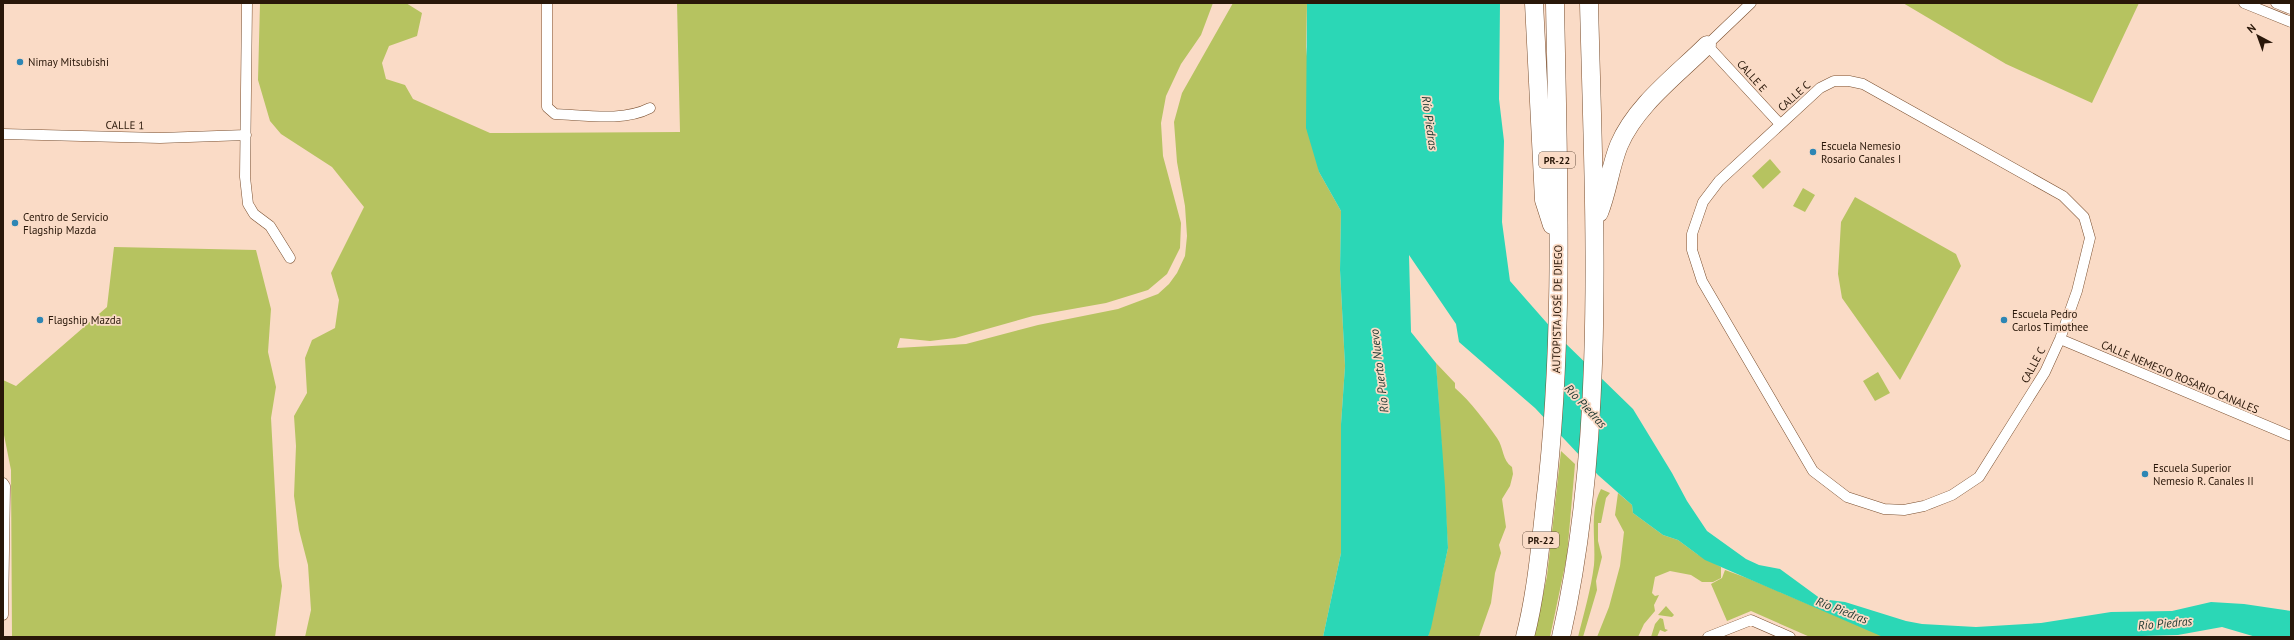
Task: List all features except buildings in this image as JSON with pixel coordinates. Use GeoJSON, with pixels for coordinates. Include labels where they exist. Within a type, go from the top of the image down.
{"type":"FeatureCollection","features":[{"type":"Feature","properties":{"kind":"highway"},"geometry":{"type":"LineString","coordinates":[[1534,3],[1544,200],[1558,249]]}},
{"type":"Feature","properties":{"kind":"highway","name":"AUTOPISTA JOSÉ DE DIEGO"},"geometry":{"type":"LineString","coordinates":[[1525,637],[1533,608],[1552,443],[1558,318],[1555,3]]}},
{"type":"Feature","properties":{"kind":"highway"},"geometry":{"type":"LineString","coordinates":[[1561,637],[1567,610],[1585,482],[1592,356],[1594,229],[1590,3]]}},
{"type":"Feature","properties":{"kind":"highway"},"geometry":{"type":"LineString","coordinates":[[1594,229],[1603,202],[1613,162],[1626,131],[1644,107],[1707,45]]}},
{"type":"Feature","properties":{"kind":"street"},"geometry":{"type":"LineString","coordinates":[[247,3],[245,177],[248,204],[254,214],[270,226],[290,258]]}},
{"type":"Feature","properties":{"kind":"street"},"geometry":{"type":"LineString","coordinates":[[547,3],[547,107],[550,112],[555,114],[616,116],[636,114],[650,108]]}},
{"type":"Feature","properties":{"kind":"street"},"geometry":{"type":"LineString","coordinates":[[1707,45],[1752,3]]}},
{"type":"Feature","properties":{"kind":"street"},"geometry":{"type":"LineString","coordinates":[[2244,3],[2291,22]]}},
{"type":"Feature","properties":{"kind":"street"},"geometry":{"type":"LineString","coordinates":[[2276,3],[2291,9]]}},
{"type":"Feature","properties":{"kind":"street","name":"CALLE E"},"geometry":{"type":"LineString","coordinates":[[1707,45],[1780,124]]}},
{"type":"Feature","properties":{"kind":"street","name":"CALLE C"},"geometry":{"type":"LineString","coordinates":[[1834,81],[1849,81],[1863,84],[2063,196],[2084,217],[2090,238],[2090,246],[2078,291],[2060,339],[2044,372],[1979,476],[1952,494],[1924,506],[1904,510],[1884,510],[1847,497],[1813,471],[1702,281],[1692,257],[1692,234],[1703,202],[1719,181],[1820,88],[1834,81]]}},
{"type":"Feature","properties":{"kind":"street","name":"CALLE 1"},"geometry":{"type":"LineString","coordinates":[[3,134],[160,138],[246,135]]}},
{"type":"Feature","properties":{"kind":"street","name":"CALLE NEMESIO ROSARIO CANALES"},"geometry":{"type":"LineString","coordinates":[[2060,339],[2291,436]]}},
{"type":"Feature","properties":{"kind":"street"},"geometry":{"type":"LineString","coordinates":[[3,615],[4,491]]}},
{"type":"Feature","properties":{"kind":"street"},"geometry":{"type":"LineString","coordinates":[[1715,636],[1751,620],[1790,637]]}},
{"type":"Feature","properties":{"kind":"green space"},"geometry":{"type":"Polygon","coordinates":[[[260,3],[406,3],[422,13],[417,36],[389,46],[382,63],[386,79],[405,85],[413,99],[490,133],[680,132],[677,3],[1213,3],[1201,35],[1181,64],[1166,96],[1161,123],[1163,156],[1181,223],[1180,248],[1167,274],[1148,290],[1106,303],[1033,316],[955,338],[930,341],[900,338],[897,348],[966,344],[1038,325],[1118,309],[1158,294],[1169,284],[1177,273],[1185,256],[1187,236],[1185,206],[1177,162],[1174,122],[1182,93],[1233,3],[1307,3],[1306,47],[1319,172],[1341,211],[1340,270],[1345,366],[1341,424],[1341,553],[1323,637],[305,637],[311,610],[308,565],[299,530],[294,496],[296,446],[294,416],[307,393],[305,358],[312,340],[335,328],[339,300],[331,273],[364,207],[332,167],[281,134],[270,121],[258,80],[260,3]]]}},
{"type":"Feature","properties":{"kind":"green space"},"geometry":{"type":"Polygon","coordinates":[[[1903,3],[2139,3],[2092,103],[2006,64],[1903,3]]]}},
{"type":"Feature","properties":{"kind":"green space"},"geometry":{"type":"Polygon","coordinates":[[[1770,159],[1781,172],[1763,189],[1752,176],[1770,159]]]}},
{"type":"Feature","properties":{"kind":"green space"},"geometry":{"type":"Polygon","coordinates":[[[1803,188],[1815,195],[1805,212],[1793,206],[1803,188]]]}},
{"type":"Feature","properties":{"kind":"green space"},"geometry":{"type":"Polygon","coordinates":[[[1855,197],[1956,254],[1961,266],[1900,380],[1842,298],[1838,274],[1841,222],[1855,197]]]}},
{"type":"Feature","properties":{"kind":"green space"},"geometry":{"type":"Polygon","coordinates":[[[114,247],[256,250],[271,309],[268,352],[276,387],[271,418],[279,566],[282,586],[275,637],[12,637],[11,470],[3,430],[3,380],[16,386],[107,307],[114,247]]]}},
{"type":"Feature","properties":{"kind":"green space"},"geometry":{"type":"Polygon","coordinates":[[[1436,363],[1455,383],[1455,388],[1472,405],[1488,425],[1499,442],[1506,461],[1512,467],[1513,474],[1510,486],[1502,499],[1506,527],[1499,545],[1501,553],[1495,573],[1491,603],[1479,637],[1428,637],[1448,548],[1436,363]]]}},
{"type":"Feature","properties":{"kind":"green space"},"geometry":{"type":"Polygon","coordinates":[[[1878,372],[1890,393],[1875,401],[1863,381],[1878,372]]]}},
{"type":"Feature","properties":{"kind":"green space"},"geometry":{"type":"Polygon","coordinates":[[[1561,451],[1575,464],[1567,556],[1550,637],[1534,637],[1547,576],[1561,451]]]}},
{"type":"Feature","properties":{"kind":"green space"},"geometry":{"type":"Polygon","coordinates":[[[1601,489],[1610,493],[1606,498],[1601,523],[1598,523],[1598,541],[1602,557],[1596,581],[1597,590],[1583,637],[1578,637],[1593,574],[1594,517],[1597,498],[1601,489]]]}},
{"type":"Feature","properties":{"kind":"green space"},"geometry":{"type":"Polygon","coordinates":[[[1618,493],[1632,505],[1633,513],[1663,535],[1678,540],[1697,554],[1721,567],[1721,578],[1713,582],[1702,582],[1691,575],[1670,571],[1655,577],[1652,593],[1655,596],[1659,595],[1654,605],[1655,611],[1644,624],[1638,637],[1597,637],[1609,607],[1620,566],[1624,532],[1615,515],[1618,493]]]}},
{"type":"Feature","properties":{"kind":"green space"},"geometry":{"type":"Polygon","coordinates":[[[1725,570],[1885,637],[1810,637],[1751,611],[1727,621],[1711,584],[1722,578],[1725,570]]]}},
{"type":"Feature","properties":{"kind":"green space"},"geometry":{"type":"Polygon","coordinates":[[[1666,606],[1674,615],[1672,617],[1658,615],[1666,606]]]}},
{"type":"Feature","properties":{"kind":"green space"},"geometry":{"type":"Polygon","coordinates":[[[1660,618],[1663,619],[1665,629],[1668,630],[1665,632],[1660,630],[1657,637],[1651,637],[1655,624],[1660,618]]]}},
{"type":"Feature","properties":{"kind":"water"},"geometry":{"type":"Polygon","coordinates":[[[1307,3],[1500,3],[1499,99],[1504,141],[1502,222],[1510,281],[1561,339],[1633,409],[1672,473],[1687,501],[1707,531],[1746,559],[1759,565],[1780,569],[1821,599],[1845,602],[1906,621],[1922,624],[1976,627],[2041,623],[2111,612],[2172,611],[2211,602],[2244,604],[2291,611],[2291,637],[2256,637],[2222,627],[2178,635],[2106,637],[1883,637],[1705,560],[1678,540],[1663,535],[1633,513],[1632,505],[1598,475],[1535,408],[1459,342],[1456,324],[1409,255],[1411,332],[1436,363],[1445,487],[1448,548],[1431,628],[1428,637],[1323,637],[1341,553],[1341,424],[1345,366],[1340,270],[1341,211],[1319,172],[1306,128],[1307,3]]]}},
{"type":"Feature","properties":{"kind":"place","name":"Nimay Mitsubishi"},"geometry":{"type":"Point","coordinates":[20,62]}},
{"type":"Feature","properties":{"kind":"place","name":"Escuela Nemesio Rosario Canales I"},"geometry":{"type":"Point","coordinates":[1813,152]}},
{"type":"Feature","properties":{"kind":"place","name":"Centro de Servicio Flagship Mazda"},"geometry":{"type":"Point","coordinates":[15,223]}},
{"type":"Feature","properties":{"kind":"place","name":"Flagship Mazda"},"geometry":{"type":"Point","coordinates":[40,320]}},
{"type":"Feature","properties":{"kind":"place","name":"Escuela Pedro Carlos Timothee"},"geometry":{"type":"Point","coordinates":[2004,320]}},
{"type":"Feature","properties":{"kind":"place","name":"Escuela Superior Nemesio R. Canales II"},"geometry":{"type":"Point","coordinates":[2145,474]}},
{"type":"Feature","properties":{"kind":"water label","name":"Río Piedras"},"geometry":{"type":"Point","coordinates":[1430,123]}},
{"type":"Feature","properties":{"kind":"water label","name":"Río Puerto Nuevo"},"geometry":{"type":"Point","coordinates":[1379,371]}},
{"type":"Feature","properties":{"kind":"water label","name":"Río Piedras"},"geometry":{"type":"Point","coordinates":[1586,406]}},
{"type":"Feature","properties":{"kind":"water label","name":"Río Piedras"},"geometry":{"type":"Point","coordinates":[1842,610]}},
{"type":"Feature","properties":{"kind":"water label","name":"Río Piedras"},"geometry":{"type":"Point","coordinates":[2165,623]}}]}
